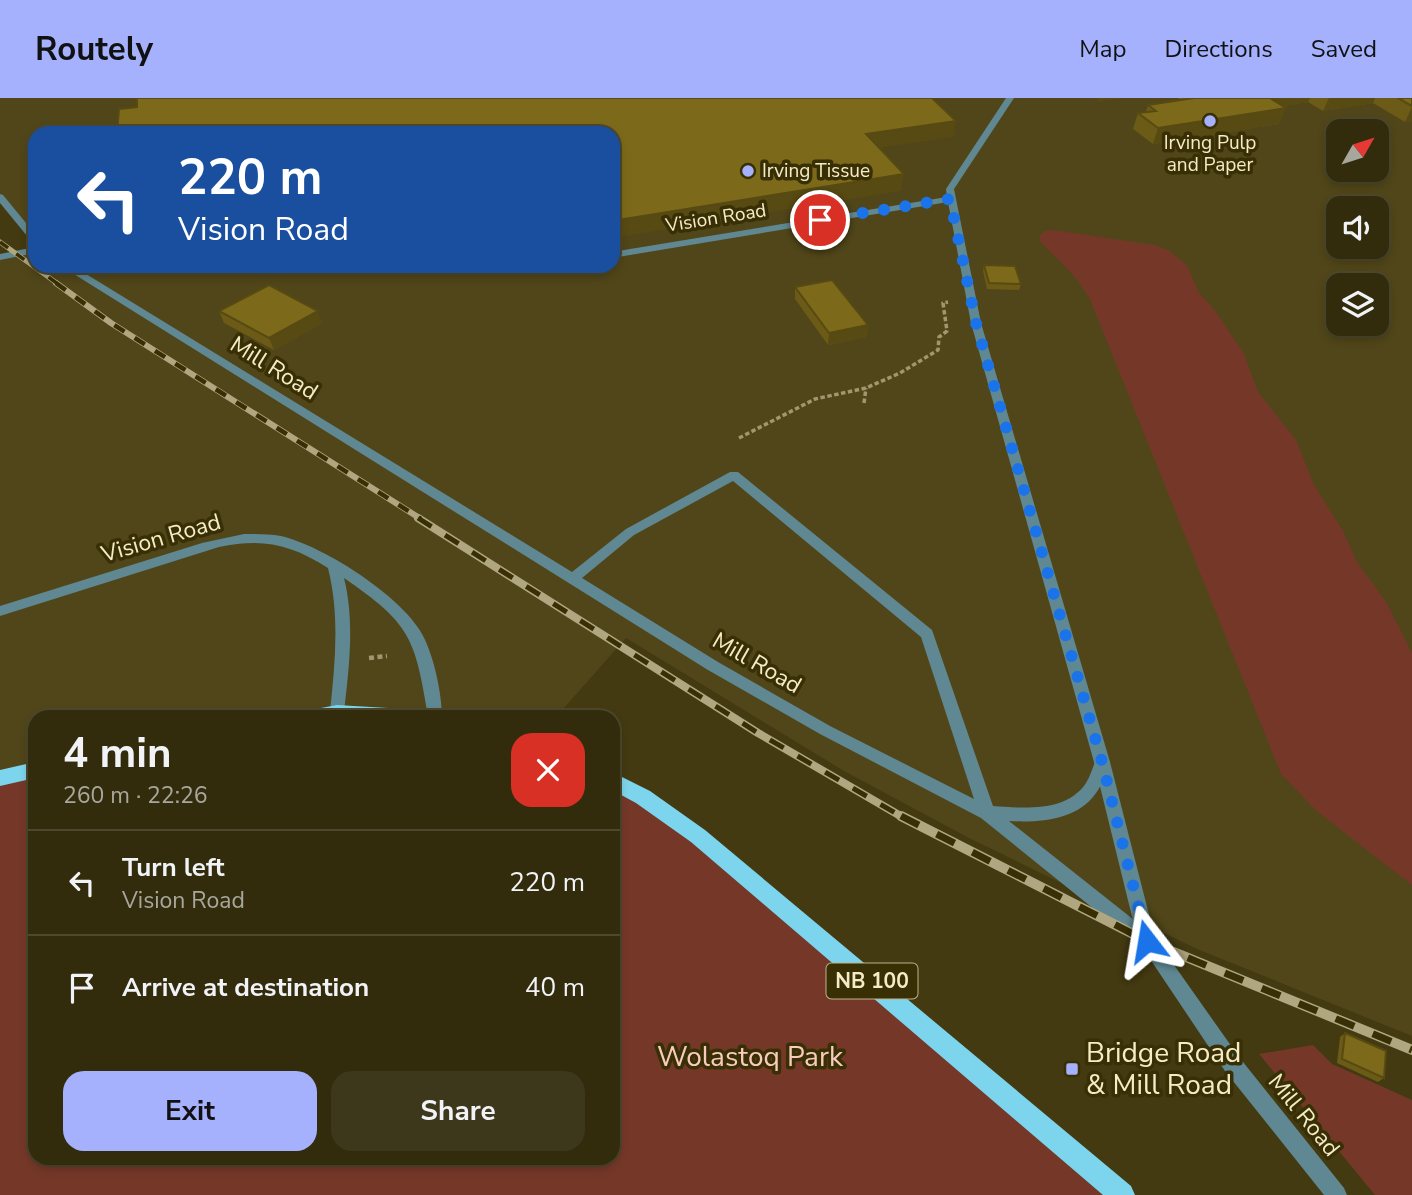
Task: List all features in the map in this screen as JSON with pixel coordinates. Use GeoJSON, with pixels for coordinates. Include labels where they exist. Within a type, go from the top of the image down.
{"type":"FeatureCollection","features":[{"type":"Feature","properties":{"kind":"main road"},"geometry":{"type":"LineString","coordinates":[[0,778],[28,772]]}},
{"type":"Feature","properties":{"kind":"main road","name":"NB 100"},"geometry":{"type":"LineString","coordinates":[[620,784],[643,797],[708,844],[1122,1195]]}},
{"type":"Feature","properties":{"kind":"street"},"geometry":{"type":"LineString","coordinates":[[1010,98],[953,180],[950,199],[976,323],[1102,762],[1147,941]]}},
{"type":"Feature","properties":{"kind":"street"},"geometry":{"type":"LineString","coordinates":[[0,197],[28,231]]}},
{"type":"Feature","properties":{"kind":"street","name":"Vision Road"},"geometry":{"type":"LineString","coordinates":[[620,254],[950,199]]}},
{"type":"Feature","properties":{"kind":"street"},"geometry":{"type":"LineString","coordinates":[[0,257],[28,251]]}},
{"type":"Feature","properties":{"kind":"street","name":"Mill Road"},"geometry":{"type":"LineString","coordinates":[[77,273],[572,579],[825,730],[987,813],[1147,941],[1232,1064],[1337,1195]]}},
{"type":"Feature","properties":{"kind":"street"},"geometry":{"type":"LineString","coordinates":[[572,579],[630,532],[734,475],[927,634],[987,813],[1035,816],[1072,804],[1089,792],[1102,762]]}},
{"type":"Feature","properties":{"kind":"street","name":"Vision Road"},"geometry":{"type":"LineString","coordinates":[[0,611],[234,540],[258,537],[282,541],[334,565],[392,604],[410,623],[426,659],[436,710]]}},
{"type":"Feature","properties":{"kind":"street"},"geometry":{"type":"LineString","coordinates":[[334,565],[343,599],[345,634],[337,710]]}},
{"type":"Feature","properties":{"kind":"path"},"geometry":{"type":"LineString","coordinates":[[739,439],[815,399],[866,388],[900,373],[938,350],[939,337],[947,331],[943,303],[971,299]]}},
{"type":"Feature","properties":{"kind":"path"},"geometry":{"type":"LineString","coordinates":[[864,403],[866,388]]}},
{"type":"Feature","properties":{"kind":"path"},"geometry":{"type":"LineString","coordinates":[[369,658],[387,656]]}},
{"type":"Feature","properties":{"kind":"shaded area","name":"Irving Pulp and Paper"},"geometry":{"type":"Polygon","coordinates":[[[0,98],[1412,98],[1412,1036],[1197,949],[969,838],[844,771],[626,638],[562,710],[28,710],[28,772],[0,778],[0,257],[28,251],[28,273],[620,273],[620,126],[28,126],[28,231],[0,197],[0,98]]]}},
{"type":"Feature","properties":{"kind":"green space"},"geometry":{"type":"Polygon","coordinates":[[[1045,231],[1154,245],[1168,250],[1186,264],[1199,293],[1213,308],[1244,354],[1258,392],[1296,440],[1314,485],[1343,531],[1357,562],[1386,602],[1412,653],[1412,885],[1318,812],[1281,774],[1090,299],[1076,278],[1040,241],[1039,237],[1045,231]]]}},
{"type":"Feature","properties":{"kind":"green space","name":"Wolastoq Park"},"geometry":{"type":"Polygon","coordinates":[[[28,772],[28,1165],[620,1165],[620,784],[643,797],[1122,1195],[0,1195],[0,778],[28,772]]]}},
{"type":"Feature","properties":{"kind":"green space"},"geometry":{"type":"Polygon","coordinates":[[[1313,1045],[1332,1064],[1412,1100],[1412,1195],[1375,1195],[1259,1054],[1313,1045]]]}},
{"type":"Feature","properties":{"kind":"building","name":"Irving Tissue"},"geometry":{"type":"Polygon","coordinates":[[[137,98],[932,98],[956,121],[866,134],[904,174],[620,220],[620,126],[118,126],[119,109],[137,107],[137,98]]]}},
{"type":"Feature","properties":{"kind":"building"},"geometry":{"type":"Polygon","coordinates":[[[1194,98],[1270,98],[1286,108],[1158,128],[1138,113],[1156,111],[1148,105],[1194,98]]]}},
{"type":"Feature","properties":{"kind":"building"},"geometry":{"type":"Polygon","coordinates":[[[1398,98],[1412,98],[1412,106],[1398,98]]]}},
{"type":"Feature","properties":{"kind":"building"},"geometry":{"type":"Polygon","coordinates":[[[984,265],[1015,266],[1021,284],[989,283],[984,265]]]}},
{"type":"Feature","properties":{"kind":"building"},"geometry":{"type":"Polygon","coordinates":[[[832,280],[868,325],[829,333],[795,287],[832,280]]]}},
{"type":"Feature","properties":{"kind":"building"},"geometry":{"type":"Polygon","coordinates":[[[269,285],[318,311],[269,338],[219,311],[269,285]]]}},
{"type":"Feature","properties":{"kind":"building"},"geometry":{"type":"Polygon","coordinates":[[[1345,1033],[1386,1051],[1384,1078],[1342,1059],[1345,1033]]]}},
{"type":"Feature","properties":{"kind":"railway"},"geometry":{"type":"LineString","coordinates":[[0,242],[28,262]]}},
{"type":"Feature","properties":{"kind":"railway"},"geometry":{"type":"LineString","coordinates":[[43,273],[58,284]]}},
{"type":"Feature","properties":{"kind":"railway"},"geometry":{"type":"LineString","coordinates":[[56,283],[111,323],[421,519]]}},
{"type":"Feature","properties":{"kind":"railway"},"geometry":{"type":"LineString","coordinates":[[418,518],[758,733],[904,818]]}},
{"type":"Feature","properties":{"kind":"railway"},"geometry":{"type":"LineString","coordinates":[[901,816],[1147,941],[1412,1050]]}},
{"type":"Feature","properties":{"kind":"place","name":"Irving Pulp and Paper"},"geometry":{"type":"Point","coordinates":[1210,121]}},
{"type":"Feature","properties":{"kind":"place","name":"Irving Tissue"},"geometry":{"type":"Point","coordinates":[748,171]}},
{"type":"Feature","properties":{"kind":"place","name":"Bridge Road & Mill Road"},"geometry":{"type":"Point","coordinates":[1072,1069]}},
{"type":"Feature","properties":{"kind":"route"},"geometry":{"type":"LineString","coordinates":[[820,220],[950,199],[976,323],[1102,762],[1147,941]]}}]}
